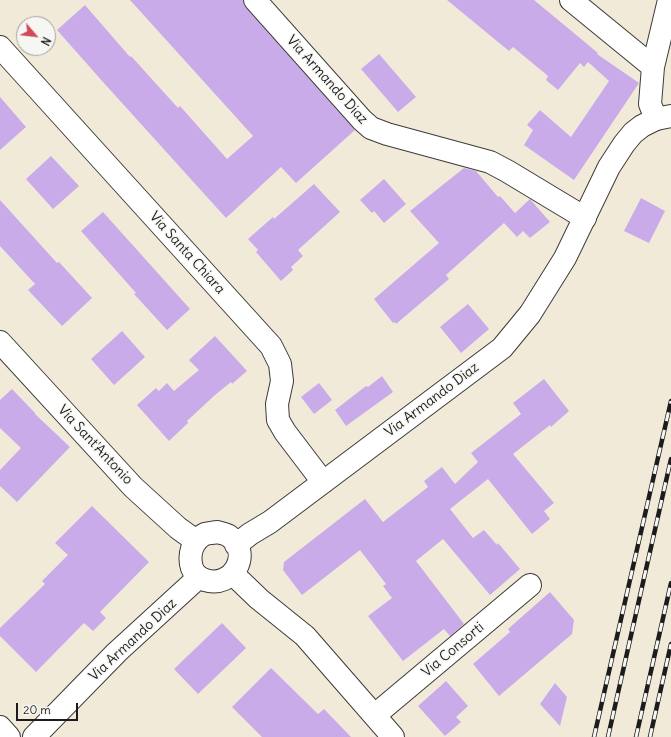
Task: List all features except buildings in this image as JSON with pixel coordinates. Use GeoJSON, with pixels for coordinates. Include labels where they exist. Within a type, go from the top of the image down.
{"type":"FeatureCollection","features":[{"type":"Feature","properties":{"kind":"street","name":"Via Armando Diaz"},"geometry":{"type":"LineString","coordinates":[[255,0],[351,109],[371,128],[387,134],[490,162],[585,218]]}},
{"type":"Feature","properties":{"kind":"street"},"geometry":{"type":"LineString","coordinates":[[571,0],[653,67]]}},
{"type":"Feature","properties":{"kind":"street","name":"Via Armando Diaz"},"geometry":{"type":"LineString","coordinates":[[236,544],[270,522],[502,348],[530,314],[564,258],[609,167],[624,144],[633,133],[642,126],[664,117],[650,104],[653,67],[669,0]]}},
{"type":"Feature","properties":{"kind":"street","name":"Via Santa Chiara"},"geometry":{"type":"LineString","coordinates":[[0,47],[271,346],[280,364],[282,381],[277,404],[278,420],[285,432],[323,482]]}},
{"type":"Feature","properties":{"kind":"street","name":"Via Sant'Antonio"},"geometry":{"type":"LineString","coordinates":[[0,342],[133,487],[178,528],[196,541]]}},
{"type":"Feature","properties":{"kind":"street"},"geometry":{"type":"LineString","coordinates":[[217,532],[228,536],[236,544],[240,554],[238,565],[233,574],[225,580],[215,582],[199,577],[193,572],[191,552],[196,541],[205,534],[217,532]]}},
{"type":"Feature","properties":{"kind":"street"},"geometry":{"type":"LineString","coordinates":[[233,574],[259,599],[305,636],[393,737]]}},
{"type":"Feature","properties":{"kind":"street","name":"Via Armando Diaz"},"geometry":{"type":"LineString","coordinates":[[34,737],[117,652],[199,577]]}},
{"type":"Feature","properties":{"kind":"street","name":"Via Consorti"},"geometry":{"type":"LineString","coordinates":[[375,715],[530,585]]}},
{"type":"Feature","properties":{"kind":"street"},"geometry":{"type":"LineString","coordinates":[[0,727],[9,737]]}},
{"type":"Feature","properties":{"kind":"railway"},"geometry":{"type":"LineString","coordinates":[[594,737],[671,401]]}},
{"type":"Feature","properties":{"kind":"railway"},"geometry":{"type":"LineString","coordinates":[[608,737],[671,459]]}},
{"type":"Feature","properties":{"kind":"railway"},"geometry":{"type":"LineString","coordinates":[[636,737],[671,583]]}},
{"type":"Feature","properties":{"kind":"railway"},"geometry":{"type":"LineString","coordinates":[[650,737],[671,644]]}}]}
